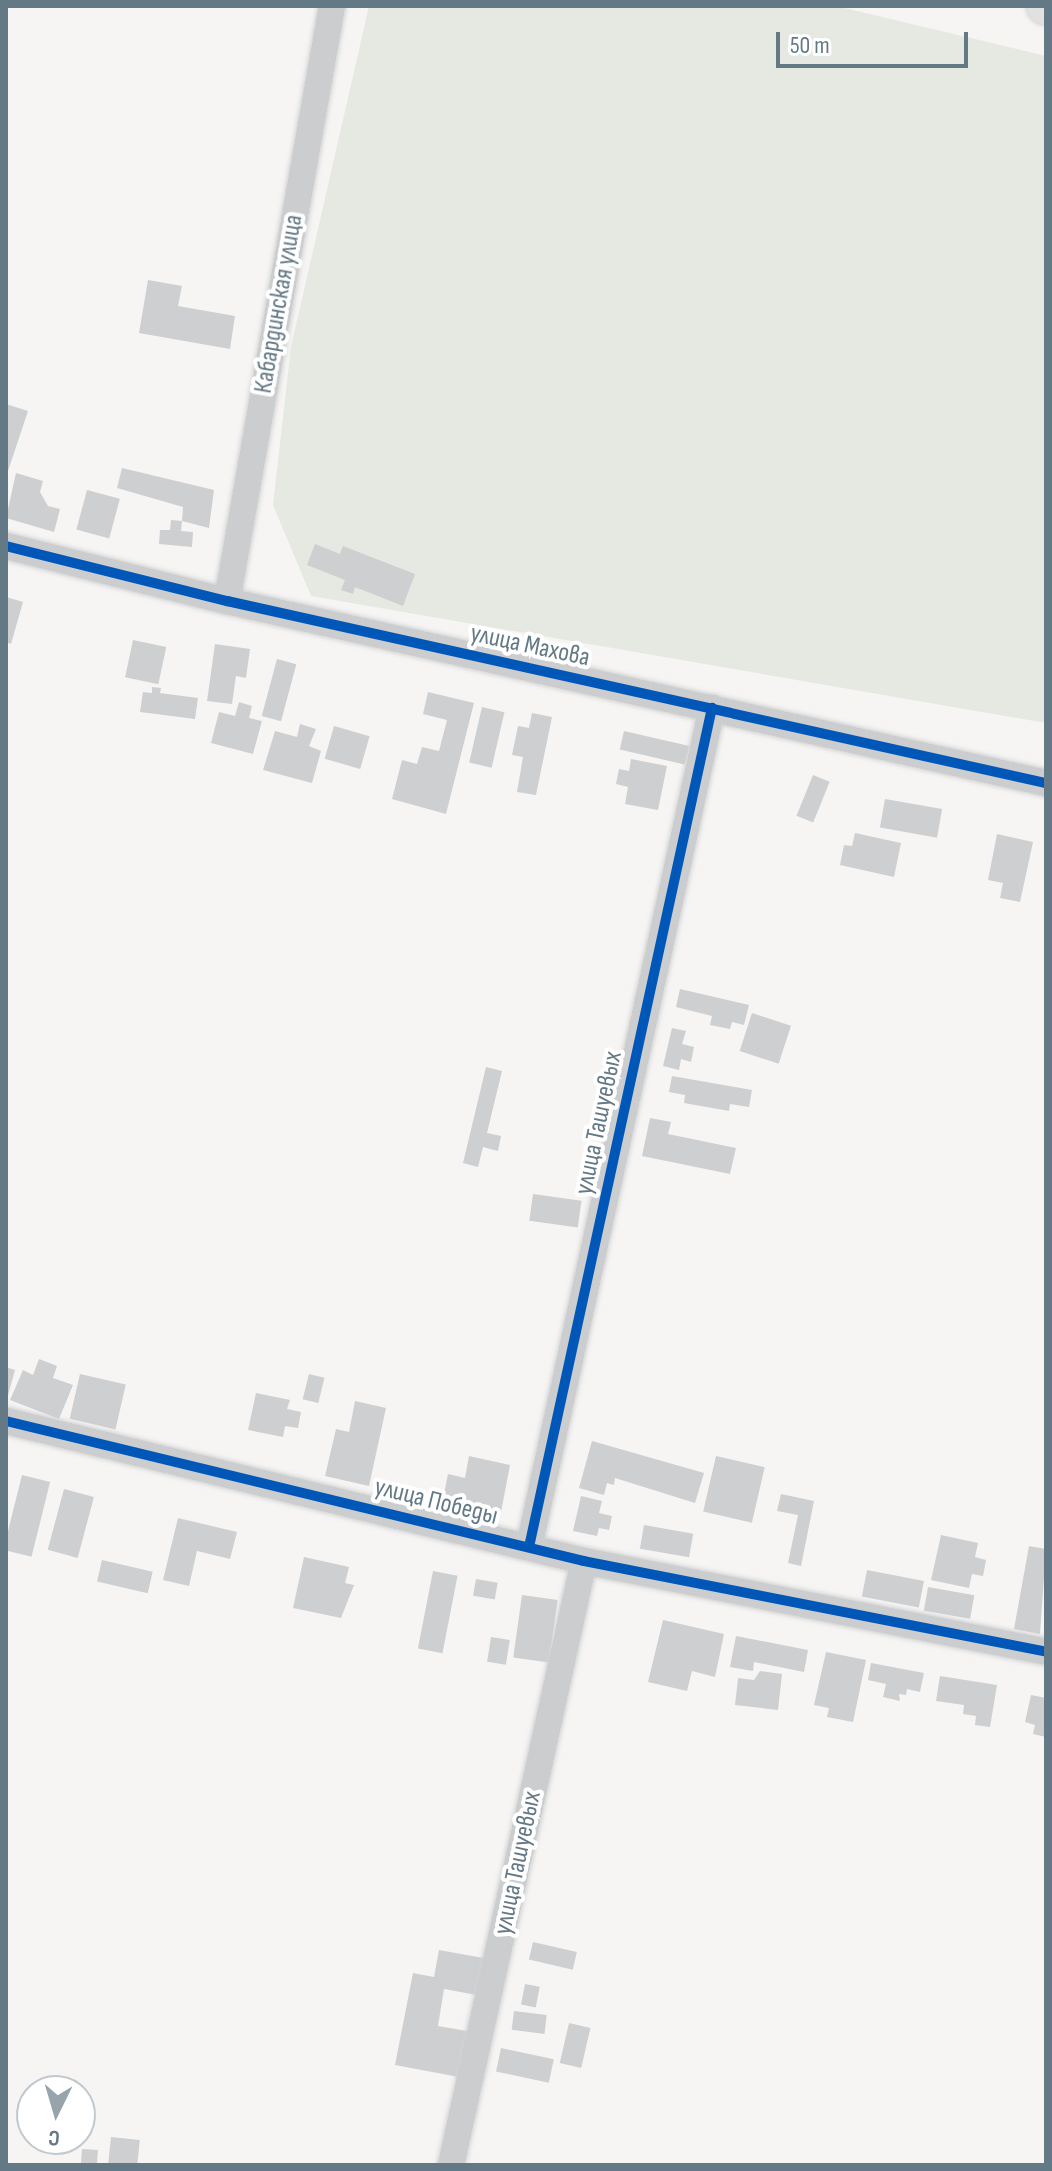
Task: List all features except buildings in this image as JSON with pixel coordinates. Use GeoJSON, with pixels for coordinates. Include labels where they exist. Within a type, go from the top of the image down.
{"type":"FeatureCollection","features":[{"type":"Feature","properties":{"kind":"street","name":"Кабардинская улица"},"geometry":{"type":"LineString","coordinates":[[227,601],[332,6]]}},
{"type":"Feature","properties":{"kind":"street","name":"улица Махова"},"geometry":{"type":"LineString","coordinates":[[6,546],[227,601],[1046,783]]}},
{"type":"Feature","properties":{"kind":"street","name":"улица Ташуевых"},"geometry":{"type":"LineString","coordinates":[[529,1547],[712,708]]}},
{"type":"Feature","properties":{"kind":"street","name":"улица Победы"},"geometry":{"type":"LineString","coordinates":[[6,1421],[584,1561],[1046,1652]]}},
{"type":"Feature","properties":{"kind":"street","name":"улица Ташуевых"},"geometry":{"type":"LineString","coordinates":[[451,2165],[584,1561]]}},
{"type":"Feature","properties":{"kind":"shaded area"},"geometry":{"type":"Polygon","coordinates":[[[369,6],[836,6],[1046,56],[1046,723],[311,596],[273,505],[291,347],[369,6]]]}},
{"type":"Feature","properties":{"kind":"cycle path"},"geometry":{"type":"LineString","coordinates":[[6,546],[227,601],[1046,783]]}},
{"type":"Feature","properties":{"kind":"cycle path"},"geometry":{"type":"LineString","coordinates":[[529,1547],[712,708]]}},
{"type":"Feature","properties":{"kind":"cycle path"},"geometry":{"type":"LineString","coordinates":[[6,1421],[584,1561],[1046,1652]]}}]}
